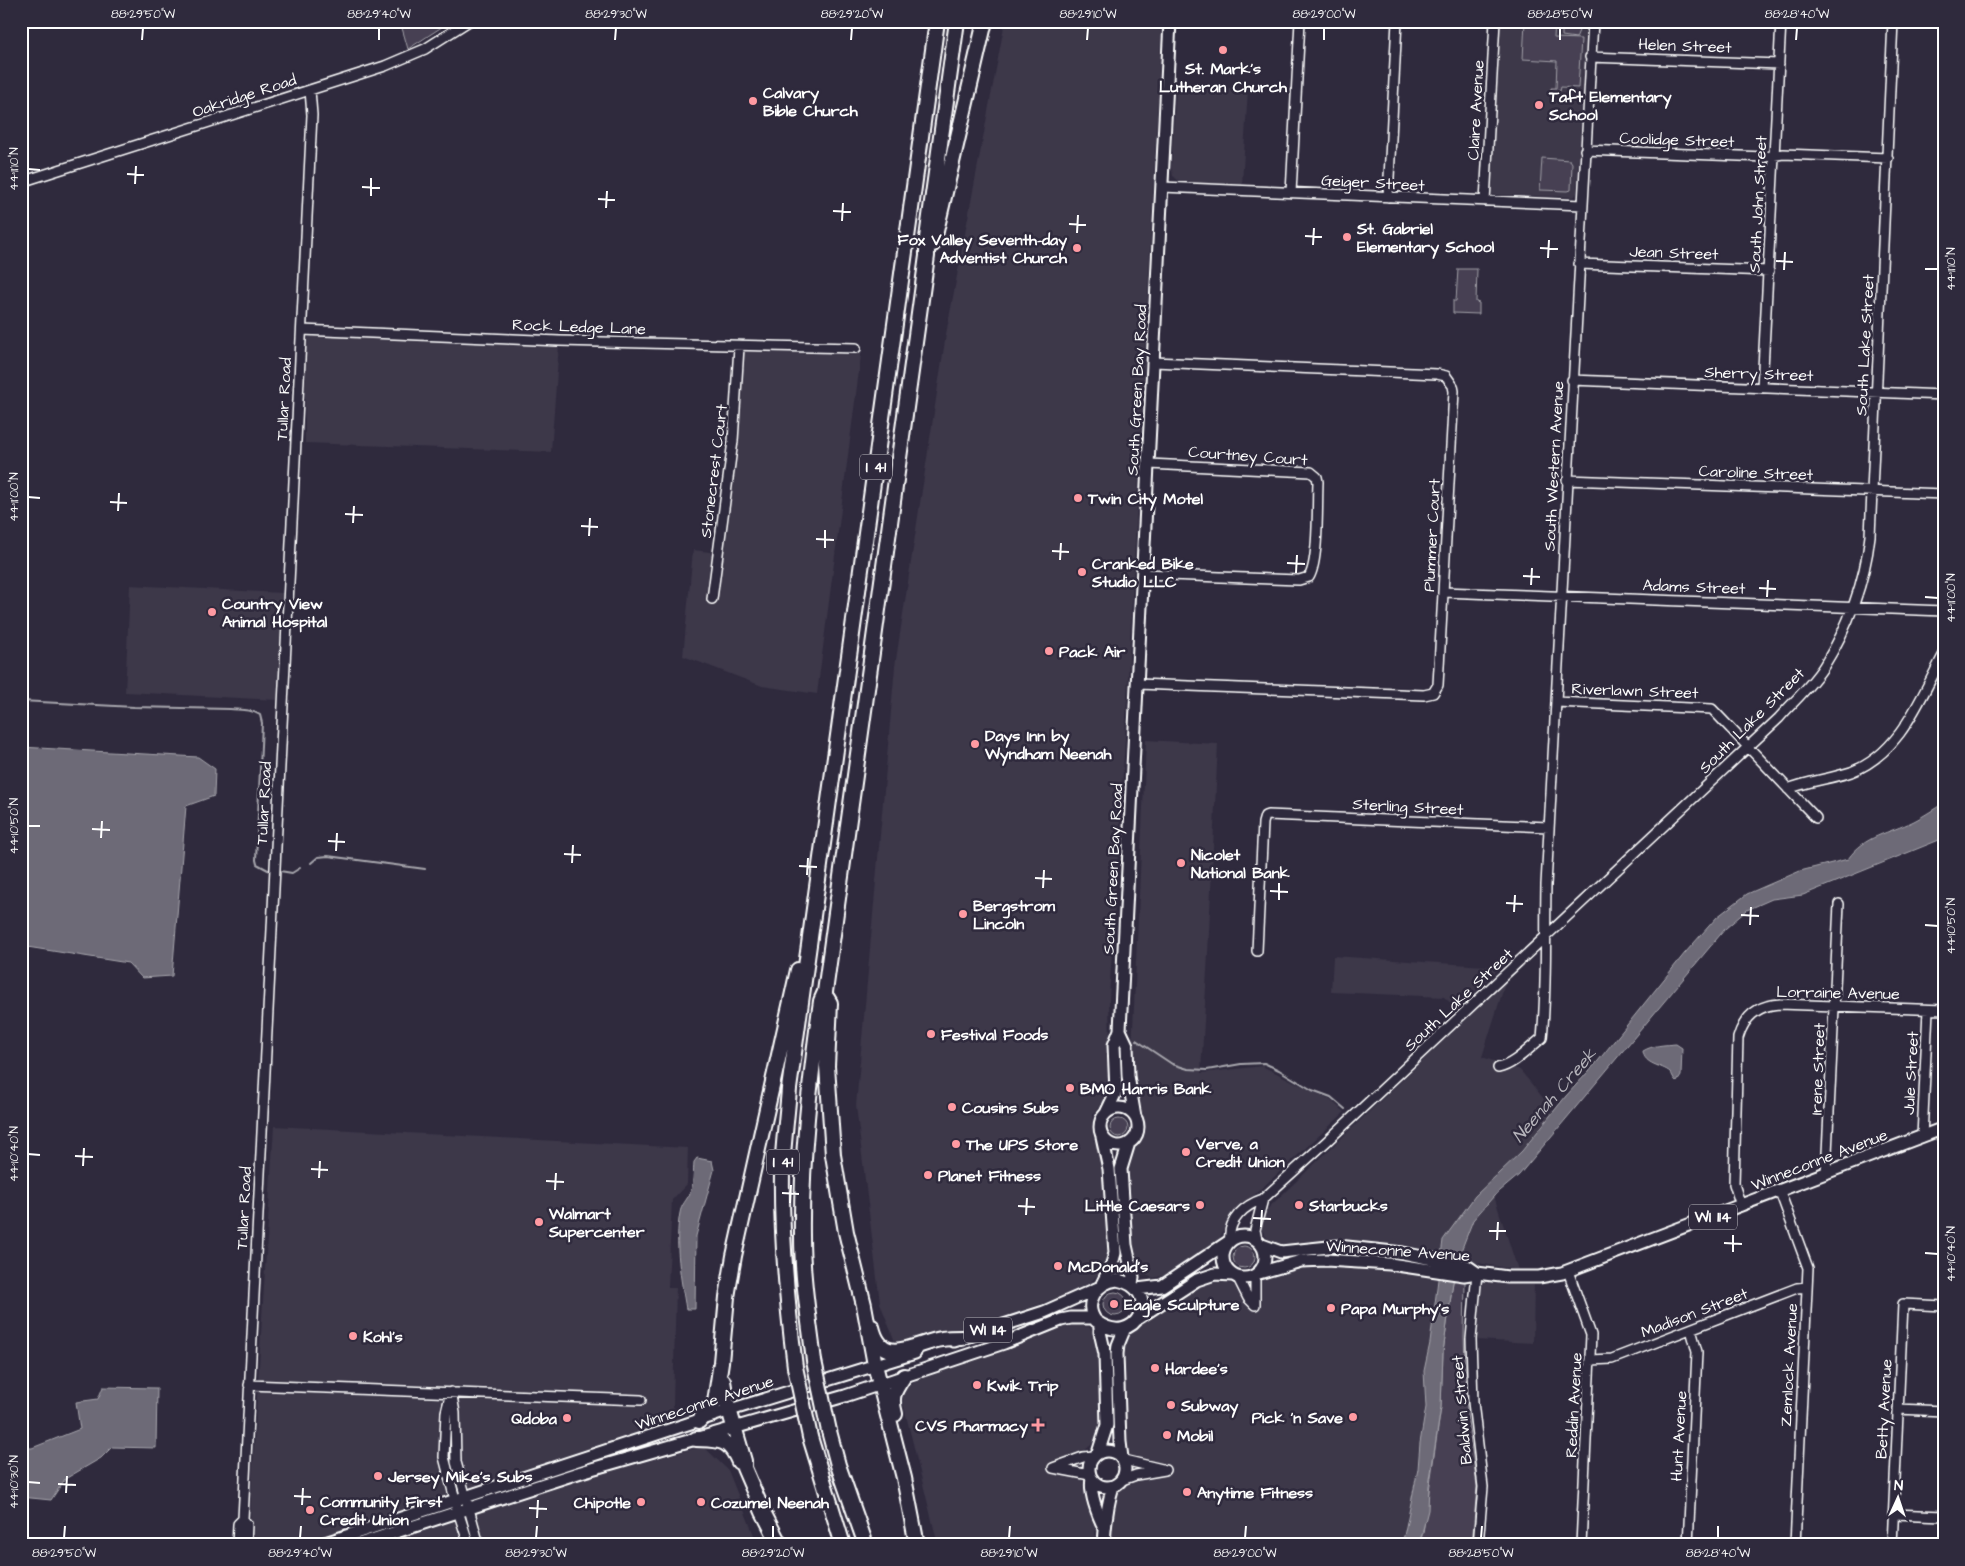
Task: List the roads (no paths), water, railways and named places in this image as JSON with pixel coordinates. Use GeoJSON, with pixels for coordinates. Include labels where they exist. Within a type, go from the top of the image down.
{"type":"FeatureCollection","features":[{"type":"Feature","properties":{"kind":"highway","name":"I 41"},"geometry":{"type":"LineString","coordinates":[[843,1545],[810,1437],[795,1366],[785,1291],[782,1236],[782,1172],[790,1089],[807,957],[937,21]]}},
{"type":"Feature","properties":{"kind":"highway","name":"I 41"},"geometry":{"type":"LineString","coordinates":[[866,1545],[838,1464],[814,1361],[805,1291],[802,1246],[803,1163],[807,1101],[821,1001],[825,992],[927,256],[927,238],[957,21]]}},
{"type":"Feature","properties":{"kind":"highway"},"geometry":{"type":"LineString","coordinates":[[927,256],[935,239],[985,21]]}},
{"type":"Feature","properties":{"kind":"highway"},"geometry":{"type":"LineString","coordinates":[[700,1421],[716,1402],[727,1298],[734,1256],[797,970],[807,957]]}},
{"type":"Feature","properties":{"kind":"highway"},"geometry":{"type":"LineString","coordinates":[[825,992],[830,1003],[827,1066],[833,1155],[846,1232],[864,1305],[875,1365],[904,1478],[917,1545]]}},
{"type":"Feature","properties":{"kind":"highway"},"geometry":{"type":"LineString","coordinates":[[864,1305],[879,1341],[890,1350],[902,1351],[942,1339],[962,1338]]}},
{"type":"Feature","properties":{"kind":"highway"},"geometry":{"type":"LineString","coordinates":[[721,1362],[726,1399],[736,1428],[744,1468],[780,1545]]}},
{"type":"Feature","properties":{"kind":"highway"},"geometry":{"type":"LineString","coordinates":[[904,1376],[894,1393],[892,1404],[907,1462],[904,1478]]}},
{"type":"Feature","properties":{"kind":"highway"},"geometry":{"type":"LineString","coordinates":[[696,1439],[718,1440],[726,1443],[734,1451],[744,1468]]}},
{"type":"Feature","properties":{"kind":"main road","name":"South Green Bay Road"},"geometry":{"type":"LineString","coordinates":[[1106,1113],[1116,1092],[1114,1045],[1120,1030],[1170,21]]}},
{"type":"Feature","properties":{"kind":"main road","name":"South Green Bay Road"},"geometry":{"type":"LineString","coordinates":[[1120,1030],[1127,1045],[1128,1076],[1135,1117]]}},
{"type":"Feature","properties":{"kind":"main road"},"geometry":{"type":"LineString","coordinates":[[1104,1527],[1098,1517],[1091,1486],[1090,1466],[1107,1425],[1105,1354],[1097,1321],[1091,1309],[1092,1302],[1112,1264],[1114,1253],[1109,1169],[1100,1126],[1106,1113],[1118,1108],[1125,1109],[1135,1117],[1138,1130],[1129,1143],[1121,1170],[1126,1245],[1134,1286],[1142,1304],[1137,1319]]}},
{"type":"Feature","properties":{"kind":"main road","name":"Winneconne Avenue"},"geometry":{"type":"LineString","coordinates":[[1257,1274],[1301,1261],[1326,1260],[1440,1266],[1457,1268],[1464,1275],[1477,1272],[1523,1278],[1568,1271],[1942,1129]]}},
{"type":"Feature","properties":{"kind":"main road"},"geometry":{"type":"LineString","coordinates":[[1102,1137],[1111,1145],[1117,1146],[1129,1143]]}},
{"type":"Feature","properties":{"kind":"main road"},"geometry":{"type":"LineString","coordinates":[[1097,1321],[1116,1329],[1125,1328],[1197,1280],[1215,1274],[1235,1276],[1257,1274],[1265,1259],[1258,1238],[1245,1235],[1238,1236],[1162,1286],[1134,1286],[1117,1280],[1100,1286]]}},
{"type":"Feature","properties":{"kind":"main road","name":"Winneconne Avenue"},"geometry":{"type":"LineString","coordinates":[[1258,1238],[1277,1251],[1285,1252],[1326,1246],[1348,1247],[1403,1253],[1440,1266]]}},
{"type":"Feature","properties":{"kind":"main road"},"geometry":{"type":"LineString","coordinates":[[1229,1242],[1222,1258],[1227,1270],[1235,1276]]}},
{"type":"Feature","properties":{"kind":"main road","name":"Winneconne Avenue"},"geometry":{"type":"LineString","coordinates":[[356,1545],[462,1504],[730,1410],[1044,1312],[1100,1286]]}},
{"type":"Feature","properties":{"kind":"main road","name":"Winneconne Avenue"},"geometry":{"type":"LineString","coordinates":[[319,1545],[736,1428],[880,1384],[1004,1343],[1056,1322],[1071,1318],[1097,1321]]}},
{"type":"Feature","properties":{"kind":"main road"},"geometry":{"type":"LineString","coordinates":[[1104,1545],[1104,1527],[1108,1517],[1109,1498],[1126,1469],[1120,1442],[1117,1354],[1118,1345],[1125,1328]]}},
{"type":"Feature","properties":{"kind":"main road"},"geometry":{"type":"LineString","coordinates":[[1096,1455],[1102,1451],[1113,1452],[1123,1459]]}},
{"type":"Feature","properties":{"kind":"main road"},"geometry":{"type":"LineString","coordinates":[[1091,1477],[1095,1483],[1104,1487],[1118,1483]]}},
{"type":"Feature","properties":{"kind":"street","name":"Oakridge Road"},"geometry":{"type":"LineString","coordinates":[[21,182],[385,66],[425,49],[469,21]]}},
{"type":"Feature","properties":{"kind":"street"},"geometry":{"type":"LineString","coordinates":[[1291,193],[1300,21]]}},
{"type":"Feature","properties":{"kind":"street"},"geometry":{"type":"LineString","coordinates":[[1388,197],[1397,21]]}},
{"type":"Feature","properties":{"kind":"street","name":"Claire Avenue"},"geometry":{"type":"LineString","coordinates":[[1485,201],[1495,21]]}},
{"type":"Feature","properties":{"kind":"street","name":"South Western Avenue"},"geometry":{"type":"LineString","coordinates":[[1498,1068],[1505,1067],[1511,1063],[1542,1038],[1547,972],[1545,937],[1549,827],[1593,21]]}},
{"type":"Feature","properties":{"kind":"street","name":"South John Street"},"geometry":{"type":"LineString","coordinates":[[1762,388],[1781,21]]}},
{"type":"Feature","properties":{"kind":"street","name":"South Lake Street"},"geometry":{"type":"LineString","coordinates":[[1229,1242],[1232,1222],[1248,1206],[1263,1199],[1779,718],[1813,681],[1833,651],[1852,608],[1868,556],[1873,491],[1893,21]]}},
{"type":"Feature","properties":{"kind":"street","name":"Helen Street"},"geometry":{"type":"LineString","coordinates":[[1590,57],[1779,64]]}},
{"type":"Feature","properties":{"kind":"street","name":"Tullar Road"},"geometry":{"type":"LineString","coordinates":[[246,1545],[247,1524],[243,1519],[302,330],[312,115],[310,90]]}},
{"type":"Feature","properties":{"kind":"street","name":"Coolidge Street"},"geometry":{"type":"LineString","coordinates":[[1586,150],[1765,157],[1783,154],[1888,158]]}},
{"type":"Feature","properties":{"kind":"street","name":"Geiger Street"},"geometry":{"type":"LineString","coordinates":[[1162,187],[1582,205]]}},
{"type":"Feature","properties":{"kind":"street","name":"Jean Street"},"geometry":{"type":"LineString","coordinates":[[1579,264],[1769,271]]}},
{"type":"Feature","properties":{"kind":"street","name":"Rock Ledge Lane"},"geometry":{"type":"LineString","coordinates":[[302,330],[739,347],[856,348]]}},
{"type":"Feature","properties":{"kind":"street","name":"Stonecrest Court"},"geometry":{"type":"LineString","coordinates":[[712,599],[733,441],[739,347]]}},
{"type":"Feature","properties":{"kind":"street","name":"Plummer Court"},"geometry":{"type":"LineString","coordinates":[[1138,684],[1430,694],[1438,685],[1454,391],[1446,376],[1437,374],[1153,362]]}},
{"type":"Feature","properties":{"kind":"street","name":"Sherry Street"},"geometry":{"type":"LineString","coordinates":[[1572,380],[1944,395]]}},
{"type":"Feature","properties":{"kind":"street","name":"Courtney Court"},"geometry":{"type":"LineString","coordinates":[[1143,574],[1299,580],[1308,577],[1314,567],[1316,537],[1318,482],[1311,472],[1149,464]]}},
{"type":"Feature","properties":{"kind":"street","name":"Caroline Street"},"geometry":{"type":"LineString","coordinates":[[1567,480],[1944,494]]}},
{"type":"Feature","properties":{"kind":"street","name":"Adams Street"},"geometry":{"type":"LineString","coordinates":[[1442,592],[1944,611]]}},
{"type":"Feature","properties":{"kind":"street"},"geometry":{"type":"LineString","coordinates":[[1788,789],[1851,772],[1880,755],[1902,731],[1944,654]]}},
{"type":"Feature","properties":{"kind":"street","name":"Riverlawn Street"},"geometry":{"type":"LineString","coordinates":[[1556,702],[1708,708],[1714,711],[1749,746],[1816,818]]}},
{"type":"Feature","properties":{"kind":"street","name":"Sterling Street"},"geometry":{"type":"LineString","coordinates":[[1257,951],[1265,816],[1272,814],[1549,827]]}},
{"type":"Feature","properties":{"kind":"street","name":"Irene Street"},"geometry":{"type":"LineString","coordinates":[[1826,1174],[1839,904]]}},
{"type":"Feature","properties":{"kind":"street","name":"Lorraine Avenue"},"geometry":{"type":"LineString","coordinates":[[1741,1206],[1734,1184],[1738,1038],[1740,1030],[1749,1016],[1756,1010],[1771,1004],[1944,1010]]}},
{"type":"Feature","properties":{"kind":"street","name":"Jule Street"},"geometry":{"type":"LineString","coordinates":[[1922,1137],[1928,1010]]}},
{"type":"Feature","properties":{"kind":"street"},"geometry":{"type":"LineString","coordinates":[[1942,1129],[1944,1143]]}},
{"type":"Feature","properties":{"kind":"street","name":"Zemlock Avenue"},"geometry":{"type":"LineString","coordinates":[[1780,1192],[1808,1263],[1795,1545]]}},
{"type":"Feature","properties":{"kind":"street"},"geometry":{"type":"LineString","coordinates":[[1258,1238],[1263,1199]]}},
{"type":"Feature","properties":{"kind":"street"},"geometry":{"type":"LineString","coordinates":[[1248,1206],[1258,1238]]}},
{"type":"Feature","properties":{"kind":"street","name":"Reddin Avenue"},"geometry":{"type":"LineString","coordinates":[[1568,1271],[1591,1331],[1581,1545]]}},
{"type":"Feature","properties":{"kind":"street","name":"Baldwin Street"},"geometry":{"type":"LineString","coordinates":[[1477,1272],[1471,1339],[1473,1402],[1483,1487],[1478,1545]]}},
{"type":"Feature","properties":{"kind":"street"},"geometry":{"type":"LineString","coordinates":[[1235,1276],[1254,1305],[1257,1274]]}},
{"type":"Feature","properties":{"kind":"street","name":"Madison Street"},"geometry":{"type":"LineString","coordinates":[[1590,1360],[1612,1360],[1797,1288],[1807,1286]]}},
{"type":"Feature","properties":{"kind":"street","name":"Betty Avenue"},"geometry":{"type":"LineString","coordinates":[[1892,1545],[1903,1304],[1944,1306]]}},
{"type":"Feature","properties":{"kind":"street","name":"Hunt Avenue"},"geometry":{"type":"LineString","coordinates":[[1688,1545],[1697,1352],[1691,1329]]}},
{"type":"Feature","properties":{"kind":"street"},"geometry":{"type":"LineString","coordinates":[[249,1385],[641,1400]]}},
{"type":"Feature","properties":{"kind":"street"},"geometry":{"type":"LineString","coordinates":[[451,1392],[455,1413],[456,1462],[469,1545]]}},
{"type":"Feature","properties":{"kind":"street"},"geometry":{"type":"LineString","coordinates":[[1898,1409],[1944,1411]]}},
{"type":"Feature","properties":{"kind":"street"},"geometry":{"type":"LineString","coordinates":[[1091,1477],[1054,1468],[1083,1457],[1096,1455]]}},
{"type":"Feature","properties":{"kind":"street"},"geometry":{"type":"LineString","coordinates":[[1118,1483],[1136,1475],[1166,1470],[1123,1459]]}},
{"type":"Feature","properties":{"kind":"street"},"geometry":{"type":"LineString","coordinates":[[462,1504],[479,1545]]}},
{"type":"Feature","properties":{"kind":"street"},"geometry":{"type":"LineString","coordinates":[[1893,1514],[1944,1516]]}},
{"type":"Feature","properties":{"kind":"street","name":"Tullar Road"},"geometry":{"type":"LineString","coordinates":[[237,1545],[238,1524],[243,1519]]}},
{"type":"Feature","properties":{"kind":"waterway"},"geometry":{"type":"LineString","coordinates":[[21,701],[134,707],[230,709],[249,711],[260,715],[262,723],[256,860],[257,864],[268,870]]}},
{"type":"Feature","properties":{"kind":"waterway"},"geometry":{"type":"LineString","coordinates":[[311,863],[318,857],[328,856],[425,869]]}},
{"type":"Feature","properties":{"kind":"waterway"},"geometry":{"type":"LineString","coordinates":[[280,871],[292,873],[300,868]]}},
{"type":"Feature","properties":{"kind":"waterway"},"geometry":{"type":"LineString","coordinates":[[1136,1040],[1172,1064],[1188,1069],[1207,1070],[1241,1064],[1264,1063],[1312,1090],[1331,1097],[1345,1109]]}},
{"type":"Feature","properties":{"kind":"place","name":"St. Mark's Lutheran Church"},"geometry":{"type":"Point","coordinates":[1223,50]}},
{"type":"Feature","properties":{"kind":"place","name":"Calvary Bible Church"},"geometry":{"type":"Point","coordinates":[753,101]}},
{"type":"Feature","properties":{"kind":"place","name":"Taft Elementary School"},"geometry":{"type":"Point","coordinates":[1539,105]}},
{"type":"Feature","properties":{"kind":"place","name":"St. Gabriel Elementary School"},"geometry":{"type":"Point","coordinates":[1347,237]}},
{"type":"Feature","properties":{"kind":"place","name":"Fox Valley Seventh-day Adventist Church"},"geometry":{"type":"Point","coordinates":[1077,248]}},
{"type":"Feature","properties":{"kind":"place","name":"Twin City Motel"},"geometry":{"type":"Point","coordinates":[1078,498]}},
{"type":"Feature","properties":{"kind":"place","name":"Cranked Bike Studio LLC"},"geometry":{"type":"Point","coordinates":[1082,572]}},
{"type":"Feature","properties":{"kind":"place","name":"Country View Animal Hospital"},"geometry":{"type":"Point","coordinates":[212,612]}},
{"type":"Feature","properties":{"kind":"place","name":"Pack Air"},"geometry":{"type":"Point","coordinates":[1049,651]}},
{"type":"Feature","properties":{"kind":"place","name":"Days Inn by Wyndham Neenah"},"geometry":{"type":"Point","coordinates":[975,744]}},
{"type":"Feature","properties":{"kind":"place","name":"Nicolet National Bank"},"geometry":{"type":"Point","coordinates":[1181,863]}},
{"type":"Feature","properties":{"kind":"place","name":"Bergstrom Lincoln"},"geometry":{"type":"Point","coordinates":[963,914]}},
{"type":"Feature","properties":{"kind":"place","name":"Festival Foods"},"geometry":{"type":"Point","coordinates":[931,1034]}},
{"type":"Feature","properties":{"kind":"place","name":"BMO Harris Bank"},"geometry":{"type":"Point","coordinates":[1070,1088]}},
{"type":"Feature","properties":{"kind":"place","name":"Cousins Subs"},"geometry":{"type":"Point","coordinates":[952,1107]}},
{"type":"Feature","properties":{"kind":"place","name":"The UPS Store"},"geometry":{"type":"Point","coordinates":[956,1144]}},
{"type":"Feature","properties":{"kind":"place","name":"Verve, a Credit Union"},"geometry":{"type":"Point","coordinates":[1186,1152]}},
{"type":"Feature","properties":{"kind":"place","name":"Planet Fitness"},"geometry":{"type":"Point","coordinates":[928,1175]}},
{"type":"Feature","properties":{"kind":"place","name":"Little Caesars"},"geometry":{"type":"Point","coordinates":[1200,1205]}},
{"type":"Feature","properties":{"kind":"place","name":"Starbucks"},"geometry":{"type":"Point","coordinates":[1299,1205]}},
{"type":"Feature","properties":{"kind":"place","name":"Walmart Supercenter"},"geometry":{"type":"Point","coordinates":[539,1222]}},
{"type":"Feature","properties":{"kind":"place","name":"McDonald's"},"geometry":{"type":"Point","coordinates":[1058,1266]}},
{"type":"Feature","properties":{"kind":"place","name":"Eagle Sculpture"},"geometry":{"type":"Point","coordinates":[1114,1304]}},
{"type":"Feature","properties":{"kind":"place","name":"Papa Murphy's"},"geometry":{"type":"Point","coordinates":[1331,1308]}},
{"type":"Feature","properties":{"kind":"place","name":"Kohl's"},"geometry":{"type":"Point","coordinates":[353,1336]}},
{"type":"Feature","properties":{"kind":"place","name":"Hardee's"},"geometry":{"type":"Point","coordinates":[1155,1368]}},
{"type":"Feature","properties":{"kind":"place","name":"Kwik Trip"},"geometry":{"type":"Point","coordinates":[977,1385]}},
{"type":"Feature","properties":{"kind":"place","name":"Subway"},"geometry":{"type":"Point","coordinates":[1171,1405]}},
{"type":"Feature","properties":{"kind":"place","name":"Pick 'n Save"},"geometry":{"type":"Point","coordinates":[1353,1417]}},
{"type":"Feature","properties":{"kind":"place","name":"Qdoba"},"geometry":{"type":"Point","coordinates":[567,1418]}},
{"type":"Feature","properties":{"kind":"place","name":"CVS Pharmacy"},"geometry":{"type":"Point","coordinates":[1038,1425]}},
{"type":"Feature","properties":{"kind":"place","name":"Mobil"},"geometry":{"type":"Point","coordinates":[1167,1435]}},
{"type":"Feature","properties":{"kind":"place","name":"Jersey Mike's Subs"},"geometry":{"type":"Point","coordinates":[378,1476]}},
{"type":"Feature","properties":{"kind":"place","name":"Anytime Fitness"},"geometry":{"type":"Point","coordinates":[1187,1492]}},
{"type":"Feature","properties":{"kind":"place","name":"Chipotle"},"geometry":{"type":"Point","coordinates":[641,1502]}},
{"type":"Feature","properties":{"kind":"place","name":"Cozumel Neenah"},"geometry":{"type":"Point","coordinates":[701,1502]}},
{"type":"Feature","properties":{"kind":"place","name":"Community First Credit Union"},"geometry":{"type":"Point","coordinates":[310,1510]}},
{"type":"Feature","properties":{"kind":"water label","name":"Neenah Creek"},"geometry":{"type":"Point","coordinates":[1554,1095]}}]}
